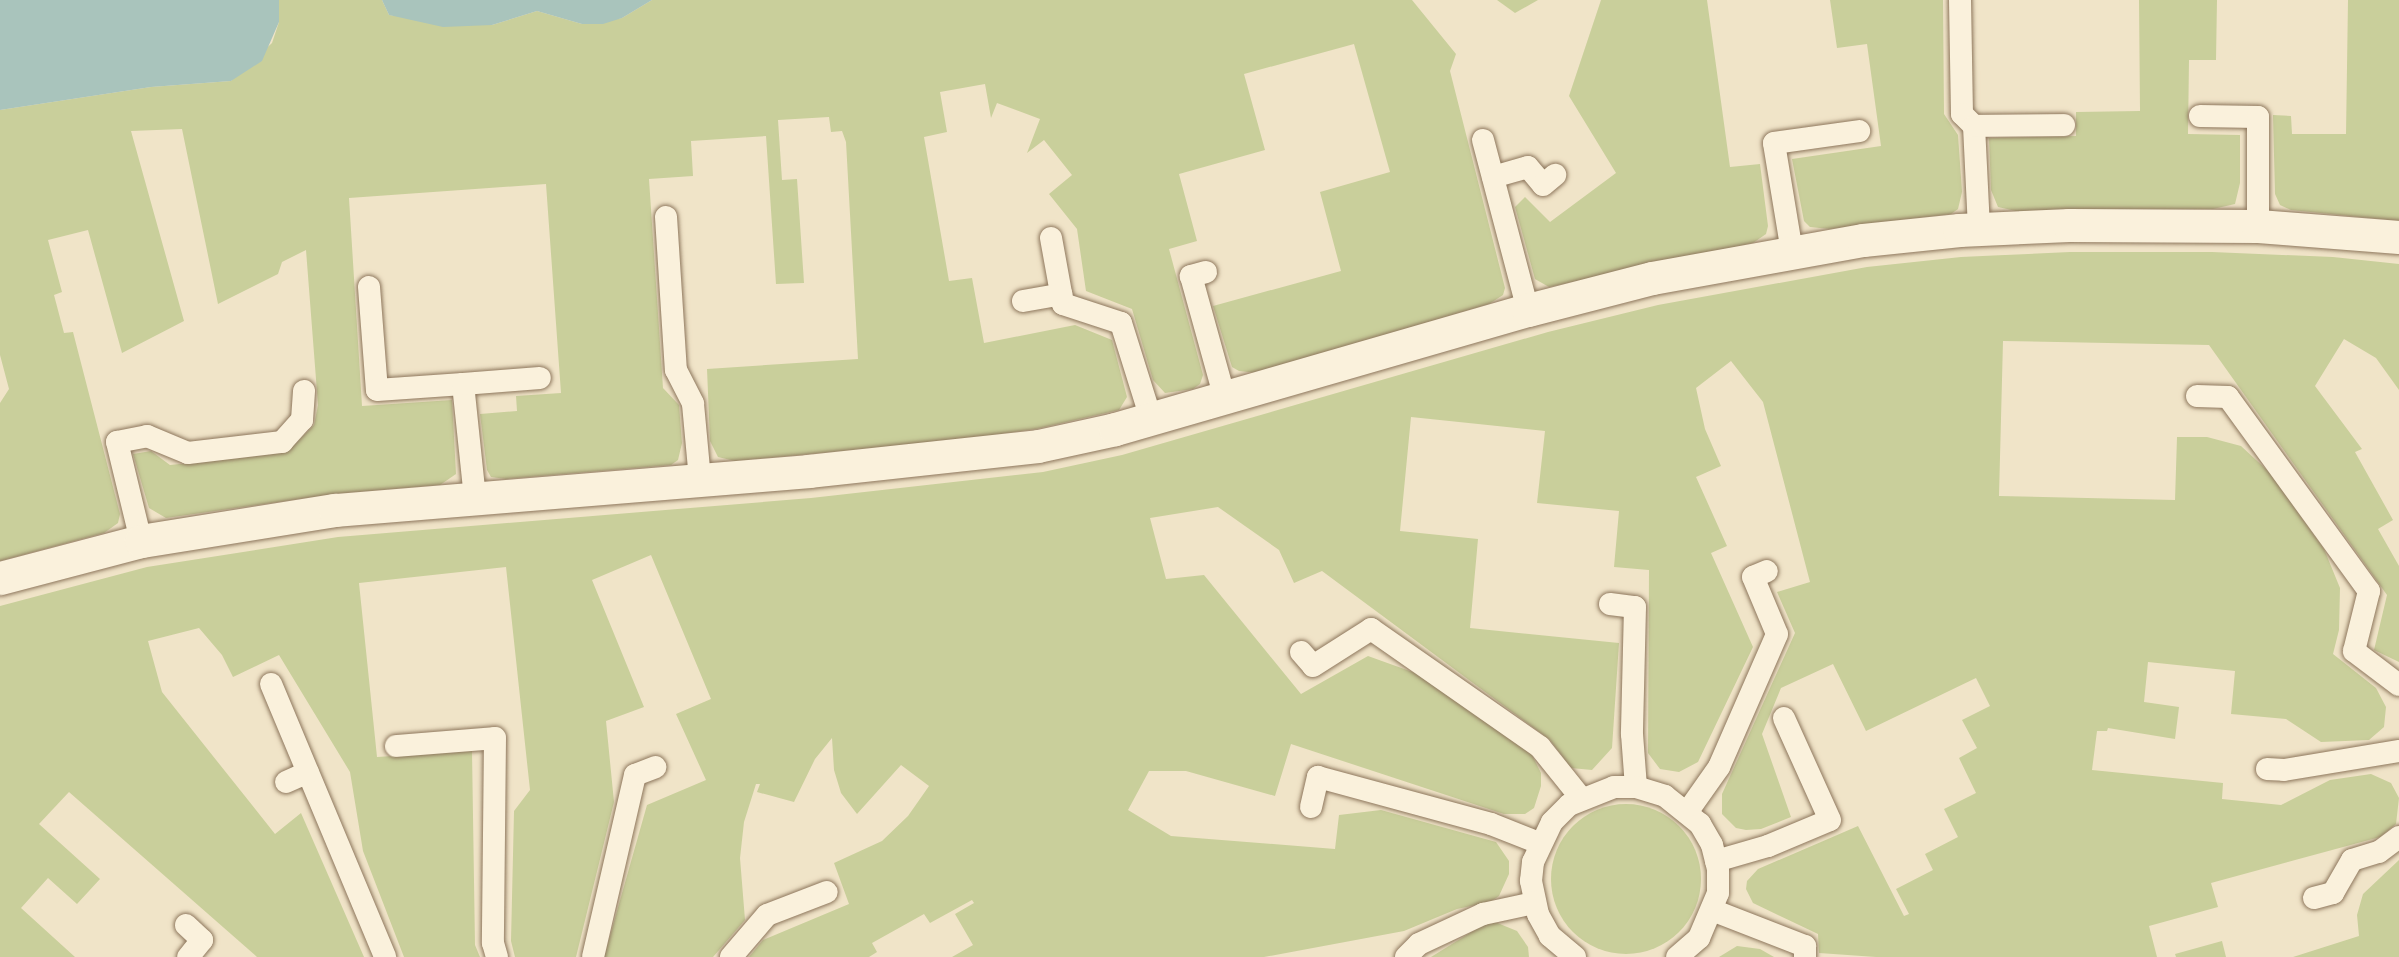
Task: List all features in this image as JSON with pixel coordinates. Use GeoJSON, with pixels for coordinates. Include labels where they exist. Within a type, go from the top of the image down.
{"type":"FeatureCollection","features":[{"type":"Feature","properties":{"kind":"street"},"geometry":{"type":"LineString","coordinates":[[0,578],[141,541],[335,510],[700,480],[1016,449],[1151,419],[1528,310],[1652,278],[1863,240],[1979,229],[2069,225],[2258,226],[2399,237]]}},
{"type":"Feature","properties":{"kind":"lane"},"geometry":{"type":"LineString","coordinates":[[1960,0],[1962,114],[1974,126],[1979,229]]}},
{"type":"Feature","properties":{"kind":"lane"},"geometry":{"type":"LineString","coordinates":[[2200,116],[2239,108],[2258,117],[2258,226]]}},
{"type":"Feature","properties":{"kind":"lane"},"geometry":{"type":"LineString","coordinates":[[1974,126],[2064,125]]}},
{"type":"Feature","properties":{"kind":"lane"},"geometry":{"type":"LineString","coordinates":[[1792,252],[1774,143],[1859,131]]}},
{"type":"Feature","properties":{"kind":"lane"},"geometry":{"type":"LineString","coordinates":[[1483,140],[1528,310]]}},
{"type":"Feature","properties":{"kind":"lane"},"geometry":{"type":"LineString","coordinates":[[1492,177],[1528,167],[1543,186],[1555,175]]}},
{"type":"Feature","properties":{"kind":"lane"},"geometry":{"type":"LineString","coordinates":[[666,217],[676,370],[693,404],[700,480]]}},
{"type":"Feature","properties":{"kind":"lane"},"geometry":{"type":"LineString","coordinates":[[1051,238],[1063,304],[1121,323],[1151,419]]}},
{"type":"Feature","properties":{"kind":"lane"},"geometry":{"type":"LineString","coordinates":[[1206,272],[1191,276],[1225,399]]}},
{"type":"Feature","properties":{"kind":"lane"},"geometry":{"type":"LineString","coordinates":[[369,287],[377,390],[540,378]]}},
{"type":"Feature","properties":{"kind":"lane"},"geometry":{"type":"LineString","coordinates":[[1023,301],[1061,294]]}},
{"type":"Feature","properties":{"kind":"lane"},"geometry":{"type":"LineString","coordinates":[[464,384],[475,498]]}},
{"type":"Feature","properties":{"kind":"lane"},"geometry":{"type":"LineString","coordinates":[[141,541],[117,442],[147,436],[188,453],[282,442],[302,420],[304,391]]}},
{"type":"Feature","properties":{"kind":"lane"},"geometry":{"type":"LineString","coordinates":[[2197,396],[2228,397],[2369,591],[2354,651],[2399,685]]}},
{"type":"Feature","properties":{"kind":"lane"},"geometry":{"type":"LineString","coordinates":[[1688,811],[1719,767],[1777,634],[1753,577],[1767,571]]}},
{"type":"Feature","properties":{"kind":"lane"},"geometry":{"type":"LineString","coordinates":[[1610,604],[1635,607],[1632,734],[1636,787]]}},
{"type":"Feature","properties":{"kind":"lane"},"geometry":{"type":"LineString","coordinates":[[1301,652],[1313,666],[1371,629],[1540,747],[1581,798]]}},
{"type":"Feature","properties":{"kind":"lane"},"geometry":{"type":"LineString","coordinates":[[271,684],[385,957]]}},
{"type":"Feature","properties":{"kind":"lane"},"geometry":{"type":"LineString","coordinates":[[1716,861],[1768,846],[1830,820],[1784,718]]}},
{"type":"Feature","properties":{"kind":"lane"},"geometry":{"type":"LineString","coordinates":[[396,746],[495,738],[493,943],[497,957]]}},
{"type":"Feature","properties":{"kind":"lane"},"geometry":{"type":"LineString","coordinates":[[2266,769],[2284,770],[2399,751]]}},
{"type":"Feature","properties":{"kind":"lane"},"geometry":{"type":"LineString","coordinates":[[593,957],[635,775],[656,767]]}},
{"type":"Feature","properties":{"kind":"lane"},"geometry":{"type":"LineString","coordinates":[[286,782],[308,772]]}},
{"type":"Feature","properties":{"kind":"lane"},"geometry":{"type":"LineString","coordinates":[[1311,807],[1318,777],[1491,824],[1539,843]]}},
{"type":"Feature","properties":{"kind":"lane"},"geometry":{"type":"LineString","coordinates":[[1564,954],[1550,936],[1534,903],[1532,881],[1539,843],[1552,822],[1581,798],[1614,787],[1636,787],[1665,796],[1688,811],[1704,831],[1716,861],[1718,893],[1712,910],[1699,938],[1682,956]]}},
{"type":"Feature","properties":{"kind":"lane"},"geometry":{"type":"LineString","coordinates":[[2314,898],[2333,893],[2352,860],[2379,852],[2399,837]]}},
{"type":"Feature","properties":{"kind":"lane"},"geometry":{"type":"LineString","coordinates":[[731,957],[767,915],[827,892]]}},
{"type":"Feature","properties":{"kind":"lane"},"geometry":{"type":"LineString","coordinates":[[1406,957],[1419,944],[1483,914],[1534,903]]}},
{"type":"Feature","properties":{"kind":"lane"},"geometry":{"type":"LineString","coordinates":[[1712,910],[1805,946],[1805,957]]}},
{"type":"Feature","properties":{"kind":"lane"},"geometry":{"type":"LineString","coordinates":[[186,926],[202,940],[188,957]]}},
{"type":"Feature","properties":{"kind":"green space"},"geometry":{"type":"Polygon","coordinates":[[[279,0],[382,0],[389,15],[470,25],[492,25],[537,11],[582,24],[622,18],[652,0],[1412,0],[1456,54],[1450,71],[1505,288],[1503,295],[1489,304],[1257,373],[1239,371],[1232,367],[1213,306],[1341,271],[1320,192],[1390,172],[1354,44],[1244,74],[1265,150],[1179,174],[1197,241],[1169,249],[1203,375],[1200,384],[1193,389],[1165,393],[1153,380],[1132,309],[1086,291],[1077,229],[1049,194],[1072,175],[1044,140],[1027,153],[1040,119],[997,103],[991,118],[985,84],[940,92],[947,132],[924,137],[949,281],[972,278],[984,343],[1075,325],[1112,340],[1127,397],[1119,410],[1036,429],[959,440],[735,461],[718,457],[710,441],[707,369],[858,359],[846,142],[842,131],[831,132],[829,117],[778,120],[782,180],[797,179],[804,283],[776,284],[766,136],[691,141],[693,176],[649,179],[663,388],[679,405],[682,443],[678,460],[671,465],[506,479],[491,477],[487,470],[480,414],[517,411],[516,396],[561,393],[546,184],[349,198],[362,406],[452,400],[456,474],[440,485],[334,494],[166,518],[149,508],[133,454],[151,451],[170,465],[267,455],[288,451],[314,425],[318,405],[306,250],[282,262],[278,274],[218,304],[182,129],[131,131],[184,321],[122,353],[88,230],[48,240],[62,292],[54,295],[64,333],[73,332],[120,514],[118,523],[104,533],[0,561],[0,403],[9,389],[0,355],[0,110],[151,87],[231,81],[272,43],[279,22],[279,0]]]}},
{"type":"Feature","properties":{"kind":"green space"},"geometry":{"type":"Polygon","coordinates":[[[1497,0],[1538,0],[1515,13],[1497,0]]]}},
{"type":"Feature","properties":{"kind":"green space"},"geometry":{"type":"Polygon","coordinates":[[[1601,0],[1707,0],[1730,167],[1760,164],[1768,226],[1766,234],[1753,243],[1549,287],[1535,279],[1515,207],[1525,197],[1550,222],[1616,173],[1569,96],[1601,0]]]}},
{"type":"Feature","properties":{"kind":"green space"},"geometry":{"type":"Polygon","coordinates":[[[1830,0],[1943,0],[1944,114],[1958,135],[1962,192],[1958,209],[1951,214],[1830,229],[1810,227],[1804,221],[1792,159],[1881,146],[1867,44],[1837,48],[1830,0]]]}},
{"type":"Feature","properties":{"kind":"green space"},"geometry":{"type":"Polygon","coordinates":[[[2139,0],[2217,0],[2216,60],[2189,60],[2188,134],[2240,135],[2240,183],[2235,204],[2213,209],[2016,211],[1998,207],[1991,190],[1989,138],[2076,136],[2076,112],[2140,111],[2139,0]]]}},
{"type":"Feature","properties":{"kind":"green space"},"geometry":{"type":"Polygon","coordinates":[[[2348,0],[2399,0],[2399,221],[2291,210],[2280,205],[2275,194],[2273,115],[2291,116],[2292,134],[2346,134],[2348,0]]]}},
{"type":"Feature","properties":{"kind":"green space"},"geometry":{"type":"Polygon","coordinates":[[[2070,252],[2212,252],[2333,257],[2399,264],[2399,390],[2376,358],[2344,339],[2315,386],[2362,449],[2355,452],[2393,520],[2378,529],[2399,566],[2399,662],[2374,650],[2387,595],[2209,345],[2003,341],[1999,496],[2175,500],[2177,437],[2207,437],[2241,446],[2269,472],[2324,549],[2340,588],[2339,630],[2333,654],[2376,688],[2386,707],[2384,727],[2369,740],[2321,742],[2286,719],[2231,714],[2235,671],[2148,662],[2144,702],[2179,707],[2175,739],[2108,728],[2107,731],[2097,731],[2092,770],[2223,783],[2222,799],[2281,805],[2330,780],[2371,774],[2391,783],[2399,798],[2396,824],[2380,837],[2211,883],[2218,907],[2149,926],[2157,957],[1876,957],[1819,953],[1818,934],[1753,903],[1746,889],[1747,881],[1758,869],[1858,826],[1904,916],[1909,914],[1896,889],[1933,870],[1925,854],[1958,837],[1944,809],[1976,793],[1959,758],[1977,748],[1962,720],[1990,706],[1976,678],[1866,731],[1833,664],[1781,688],[1762,734],[1791,817],[1761,829],[1746,830],[1736,828],[1722,814],[1722,794],[1795,633],[1777,592],[1810,582],[1763,402],[1731,361],[1696,388],[1705,429],[1721,466],[1696,477],[1727,546],[1711,553],[1753,647],[1698,762],[1679,772],[1660,769],[1648,753],[1649,570],[1614,567],[1619,511],[1537,503],[1545,431],[1411,417],[1400,531],[1478,539],[1470,628],[1619,643],[1612,748],[1592,770],[1571,768],[1550,740],[1322,571],[1294,583],[1279,550],[1218,507],[1150,518],[1166,579],[1204,575],[1301,694],[1368,656],[1418,674],[1532,755],[1541,773],[1541,786],[1534,808],[1525,814],[1504,814],[1291,744],[1275,796],[1186,771],[1149,771],[1128,810],[1171,836],[1335,849],[1339,815],[1381,810],[1496,842],[1509,861],[1509,874],[1499,896],[1490,902],[1457,909],[1404,931],[1264,957],[952,957],[973,945],[955,914],[974,903],[972,900],[930,923],[924,914],[872,943],[877,952],[869,957],[749,957],[763,940],[849,904],[834,863],[882,841],[908,816],[929,786],[901,765],[857,814],[841,793],[834,770],[832,738],[815,759],[794,802],[757,792],[760,784],[756,784],[744,822],[740,858],[745,920],[713,957],[604,957],[647,805],[706,780],[676,714],[711,699],[651,555],[592,580],[644,707],[606,721],[614,802],[576,957],[515,957],[511,941],[514,811],[530,790],[506,567],[359,583],[377,757],[472,751],[475,945],[480,957],[404,957],[363,851],[350,772],[279,655],[233,677],[222,655],[199,628],[148,641],[162,692],[275,834],[301,813],[364,957],[257,957],[69,792],[39,824],[100,879],[77,904],[48,878],[21,908],[75,957],[0,957],[0,606],[147,567],[338,537],[811,498],[1043,472],[1122,455],[1548,332],[1658,305],[1867,267],[1961,257],[2070,252]]]}},
{"type":"Feature","properties":{"kind":"green space"},"geometry":{"type":"Polygon","coordinates":[[[1626,804],[1641,805],[1655,810],[1679,826],[1695,850],[1700,864],[1700,894],[1695,908],[1679,932],[1655,948],[1641,953],[1626,954],[1611,953],[1597,948],[1573,932],[1557,908],[1552,894],[1551,879],[1552,864],[1557,850],[1573,826],[1597,810],[1611,805],[1626,804]]]}},
{"type":"Feature","properties":{"kind":"green space"},"geometry":{"type":"Polygon","coordinates":[[[2399,860],[2399,957],[2293,957],[2359,936],[2357,915],[2363,894],[2399,860]]]}},
{"type":"Feature","properties":{"kind":"green space"},"geometry":{"type":"Polygon","coordinates":[[[1495,922],[1517,931],[1528,947],[1529,957],[1431,957],[1486,923],[1495,922]]]}},
{"type":"Feature","properties":{"kind":"green space"},"geometry":{"type":"Polygon","coordinates":[[[2222,941],[2226,957],[2176,957],[2175,954],[2222,941]]]}},
{"type":"Feature","properties":{"kind":"green space"},"geometry":{"type":"Polygon","coordinates":[[[1737,946],[1760,949],[1774,957],[1719,957],[1737,946]]]}},
{"type":"Feature","properties":{"kind":"water"},"geometry":{"type":"Polygon","coordinates":[[[0,0],[279,0],[279,22],[262,61],[231,81],[151,87],[0,110],[0,0]]]}},
{"type":"Feature","properties":{"kind":"water"},"geometry":{"type":"Polygon","coordinates":[[[382,0],[652,0],[622,18],[603,24],[582,24],[537,11],[492,25],[443,27],[389,15],[382,0]]]}}]}
